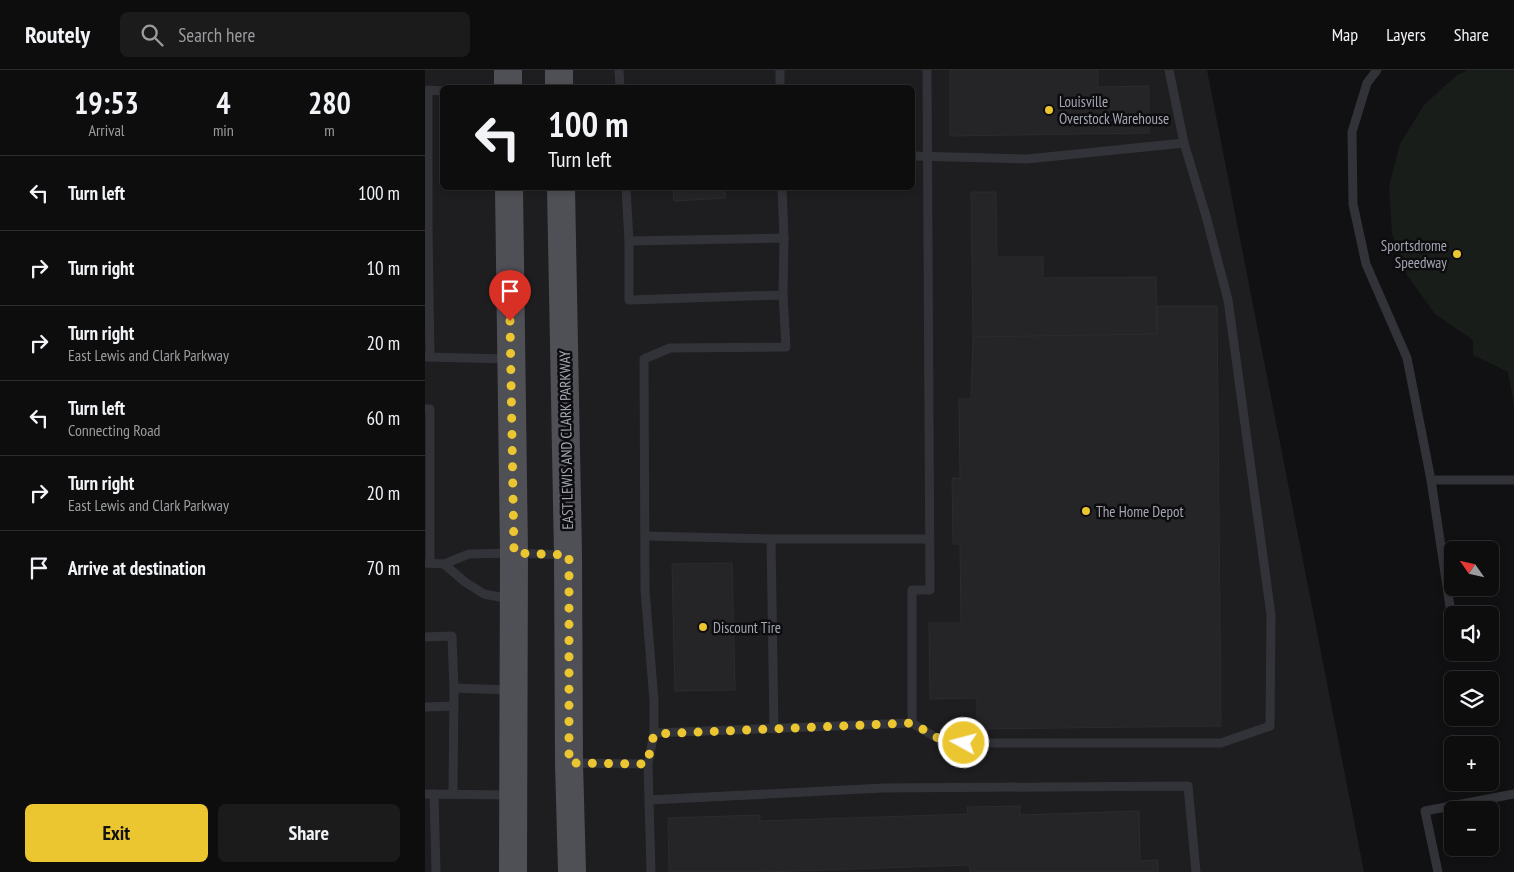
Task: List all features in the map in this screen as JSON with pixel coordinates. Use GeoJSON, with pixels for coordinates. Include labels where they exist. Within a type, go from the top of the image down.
{"type":"FeatureCollection","features":[{"type":"Feature","properties":{"kind":"main road"},"geometry":{"type":"LineString","coordinates":[[508,70],[508,85]]}},
{"type":"Feature","properties":{"kind":"main road"},"geometry":{"type":"LineString","coordinates":[[559,70],[559,85]]}},
{"type":"Feature","properties":{"kind":"main road"},"geometry":{"type":"LineString","coordinates":[[509,190],[514,553],[513,872]]}},
{"type":"Feature","properties":{"kind":"main road","name":"EAST LEWIS AND CLARK PARKWAY"},"geometry":{"type":"LineString","coordinates":[[561,190],[569,555],[569,763],[572,872]]}},
{"type":"Feature","properties":{"kind":"lane"},"geometry":{"type":"LineString","coordinates":[[619,70],[620,85]]}},
{"type":"Feature","properties":{"kind":"lane"},"geometry":{"type":"LineString","coordinates":[[780,70],[780,85]]}},
{"type":"Feature","properties":{"kind":"lane"},"geometry":{"type":"LineString","coordinates":[[912,723],[912,590],[930,590],[927,70]]}},
{"type":"Feature","properties":{"kind":"lane"},"geometry":{"type":"LineString","coordinates":[[654,734],[912,723],[945,742],[1221,743],[1270,726],[1271,616],[1228,300],[1184,143],[1169,70]]}},
{"type":"Feature","properties":{"kind":"lane"},"geometry":{"type":"LineString","coordinates":[[1377,70],[1367,83],[1352,132],[1353,204],[1367,264],[1407,358],[1431,480],[1450,606]]}},
{"type":"Feature","properties":{"kind":"lane"},"geometry":{"type":"LineString","coordinates":[[440,91],[426,90],[427,357],[510,359]]}},
{"type":"Feature","properties":{"kind":"lane"},"geometry":{"type":"LineString","coordinates":[[915,156],[1027,159],[1184,143]]}},
{"type":"Feature","properties":{"kind":"lane"},"geometry":{"type":"LineString","coordinates":[[626,190],[629,241],[629,300],[783,296]]}},
{"type":"Feature","properties":{"kind":"lane"},"geometry":{"type":"LineString","coordinates":[[651,872],[647,764],[654,734],[654,701],[645,590],[644,359],[671,348],[786,347],[783,296],[784,238],[782,190]]}},
{"type":"Feature","properties":{"kind":"lane"},"geometry":{"type":"LineString","coordinates":[[629,241],[784,238]]}},
{"type":"Feature","properties":{"kind":"lane"},"geometry":{"type":"LineString","coordinates":[[425,409],[430,409],[427,563],[444,564],[469,554],[569,555]]}},
{"type":"Feature","properties":{"kind":"lane"},"geometry":{"type":"LineString","coordinates":[[1431,480],[1514,480]]}},
{"type":"Feature","properties":{"kind":"lane"},"geometry":{"type":"LineString","coordinates":[[645,536],[771,539],[929,539]]}},
{"type":"Feature","properties":{"kind":"lane"},"geometry":{"type":"LineString","coordinates":[[771,539],[774,728]]}},
{"type":"Feature","properties":{"kind":"lane"},"geometry":{"type":"LineString","coordinates":[[444,564],[465,582],[484,594],[514,600]]}},
{"type":"Feature","properties":{"kind":"lane"},"geometry":{"type":"LineString","coordinates":[[425,637],[452,636],[454,688],[453,794]]}},
{"type":"Feature","properties":{"kind":"lane"},"geometry":{"type":"LineString","coordinates":[[454,688],[514,690]]}},
{"type":"Feature","properties":{"kind":"lane"},"geometry":{"type":"LineString","coordinates":[[425,707],[454,706]]}},
{"type":"Feature","properties":{"kind":"lane"},"geometry":{"type":"LineString","coordinates":[[569,763],[647,764]]}},
{"type":"Feature","properties":{"kind":"lane"},"geometry":{"type":"LineString","coordinates":[[649,800],[884,788],[1188,786],[1196,872]]}},
{"type":"Feature","properties":{"kind":"lane"},"geometry":{"type":"LineString","coordinates":[[436,872],[429,794],[513,795]]}},
{"type":"Feature","properties":{"kind":"lane"},"geometry":{"type":"LineString","coordinates":[[1438,872],[1425,811],[1514,794]]}},
{"type":"Feature","properties":{"kind":"shaded area"},"geometry":{"type":"Polygon","coordinates":[[[425,70],[1207,70],[1364,872],[425,872],[425,70]]]}},
{"type":"Feature","properties":{"kind":"shaded area","name":"Sportsdrome Speedway"},"geometry":{"type":"Polygon","coordinates":[[[1468,70],[1514,70],[1514,405],[1508,372],[1473,355],[1473,340],[1435,314],[1407,275],[1392,233],[1389,186],[1400,144],[1424,105],[1457,75],[1468,70]]]}},
{"type":"Feature","properties":{"kind":"building","name":"Louisville Overstock Warehouse"},"geometry":{"type":"Polygon","coordinates":[[[950,70],[1098,70],[1098,87],[1149,86],[1149,133],[950,136],[950,70]]]}},
{"type":"Feature","properties":{"kind":"building"},"geometry":{"type":"Polygon","coordinates":[[[673,190],[725,190],[725,198],[674,201],[673,190]]]}},
{"type":"Feature","properties":{"kind":"building"},"geometry":{"type":"Polygon","coordinates":[[[971,192],[996,192],[997,257],[1043,257],[1043,278],[1156,277],[1157,334],[973,337],[971,192]]]}},
{"type":"Feature","properties":{"kind":"building","name":"The Home Depot"},"geometry":{"type":"Polygon","coordinates":[[[1157,306],[1217,306],[1221,726],[977,729],[977,698],[930,699],[929,623],[961,623],[960,544],[953,544],[952,478],[960,478],[959,399],[971,399],[973,337],[1157,334],[1157,306]]]}},
{"type":"Feature","properties":{"kind":"building","name":"Discount Tire"},"geometry":{"type":"Polygon","coordinates":[[[732,563],[735,690],[675,691],[672,564],[732,563]]]}},
{"type":"Feature","properties":{"kind":"building"},"geometry":{"type":"Polygon","coordinates":[[[1020,806],[1020,815],[1139,811],[1140,861],[1158,860],[1158,872],[970,872],[969,865],[765,872],[669,872],[668,818],[760,815],[760,821],[968,814],[967,807],[1020,806]]]}},
{"type":"Feature","properties":{"kind":"place","name":"Louisville Overstock Warehouse"},"geometry":{"type":"Point","coordinates":[1049,110]}},
{"type":"Feature","properties":{"kind":"place","name":"Sportsdrome Speedway"},"geometry":{"type":"Point","coordinates":[1457,254]}},
{"type":"Feature","properties":{"kind":"place","name":"The Home Depot"},"geometry":{"type":"Point","coordinates":[1086,511]}},
{"type":"Feature","properties":{"kind":"place","name":"Discount Tire"},"geometry":{"type":"Point","coordinates":[703,627]}},
{"type":"Feature","properties":{"kind":"route"},"geometry":{"type":"LineString","coordinates":[[510,321],[514,553],[569,555],[569,763],[647,764],[654,734],[912,723],[945,742],[964,743]]}}]}
